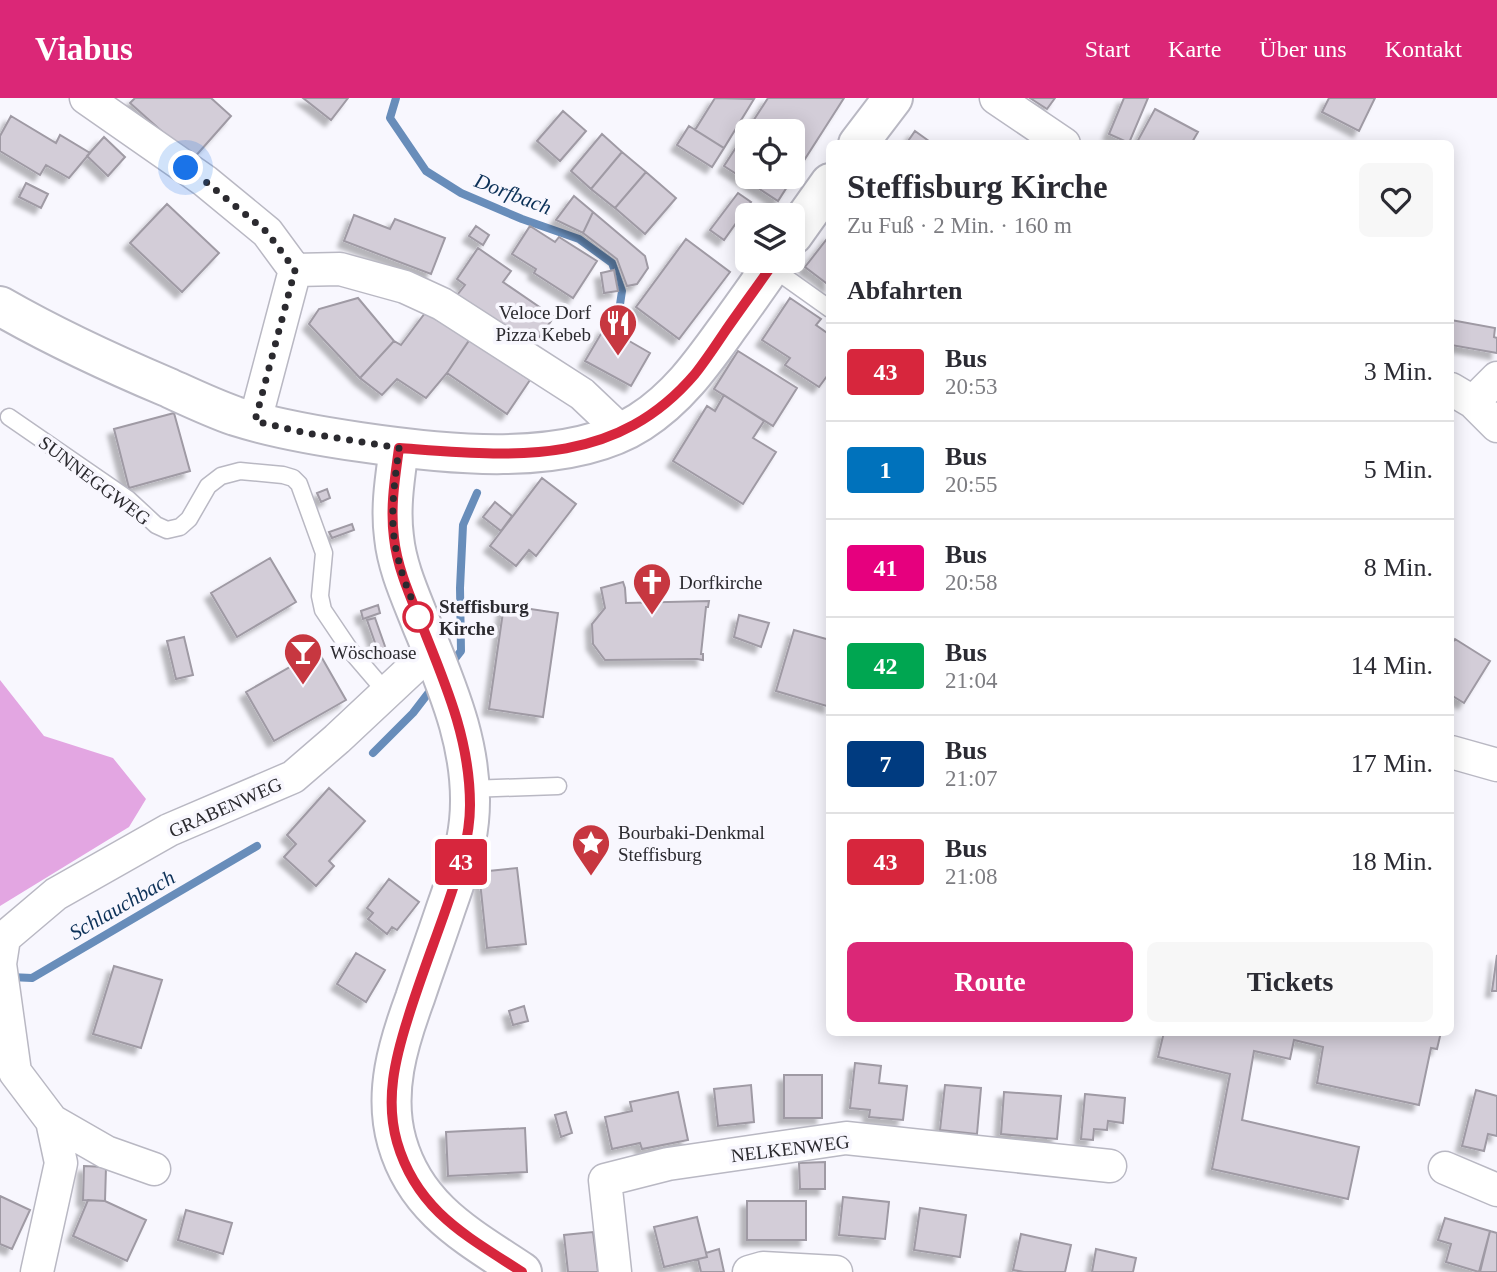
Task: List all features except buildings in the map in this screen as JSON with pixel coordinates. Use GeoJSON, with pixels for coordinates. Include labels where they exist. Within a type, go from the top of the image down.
{"type":"FeatureCollection","features":[{"type":"Feature","properties":{"kind":"main road"},"geometry":{"type":"LineString","coordinates":[[861,140],[893,98]]}},
{"type":"Feature","properties":{"kind":"main road"},"geometry":{"type":"LineString","coordinates":[[805,219],[826,189]]}},
{"type":"Feature","properties":{"kind":"main road"},"geometry":{"type":"LineString","coordinates":[[0,306],[105,360],[223,411],[255,421],[306,433],[399,448],[467,453],[535,452],[595,443],[642,421],[695,374],[767,273]]}},
{"type":"Feature","properties":{"kind":"main road"},"geometry":{"type":"LineString","coordinates":[[399,448],[393,494],[394,539],[404,580],[460,726],[467,758],[469,821],[464,852],[397,1051],[391,1096],[392,1119],[404,1163],[428,1201],[461,1232],[522,1272]]}},
{"type":"Feature","properties":{"kind":"street"},"geometry":{"type":"LineString","coordinates":[[86,98],[226,198],[267,232],[295,270]]}},
{"type":"Feature","properties":{"kind":"street"},"geometry":{"type":"LineString","coordinates":[[996,98],[1058,140]]}},
{"type":"Feature","properties":{"kind":"street"},"geometry":{"type":"LineString","coordinates":[[295,270],[340,269],[405,287],[442,304],[582,394],[622,432]]}},
{"type":"Feature","properties":{"kind":"street"},"geometry":{"type":"LineString","coordinates":[[255,421],[295,270]]}},
{"type":"Feature","properties":{"kind":"street"},"geometry":{"type":"LineString","coordinates":[[1497,378],[1462,395],[1497,426]]}},
{"type":"Feature","properties":{"kind":"street","name":"GRABENWEG"},"geometry":{"type":"LineString","coordinates":[[2,958],[56,894],[169,830],[293,777],[386,692],[434,656]]}},
{"type":"Feature","properties":{"kind":"street"},"geometry":{"type":"LineString","coordinates":[[1454,753],[1497,765]]}},
{"type":"Feature","properties":{"kind":"street"},"geometry":{"type":"LineString","coordinates":[[2,958],[15,1072],[52,1121],[106,1153],[154,1169]]}},
{"type":"Feature","properties":{"kind":"street"},"geometry":{"type":"LineString","coordinates":[[37,1272],[61,1163],[52,1121]]}},
{"type":"Feature","properties":{"kind":"street","name":"NELKENWEG"},"geometry":{"type":"LineString","coordinates":[[615,1272],[605,1180],[668,1164],[846,1138],[1110,1166]]}},
{"type":"Feature","properties":{"kind":"street"},"geometry":{"type":"LineString","coordinates":[[1445,1168],[1497,1190]]}},
{"type":"Feature","properties":{"kind":"street"},"geometry":{"type":"LineString","coordinates":[[749,1272],[763,1268],[836,1272]]}},
{"type":"Feature","properties":{"kind":"lane"},"geometry":{"type":"LineString","coordinates":[[784,273],[826,306]]}},
{"type":"Feature","properties":{"kind":"lane","name":"SUNNEGGWEG"},"geometry":{"type":"LineString","coordinates":[[9,417],[128,499],[156,525],[167,530],[180,527],[189,519],[208,486],[221,476],[240,471],[293,478],[299,484],[324,553],[320,596],[323,610],[350,650],[386,692]]}},
{"type":"Feature","properties":{"kind":"lane"},"geometry":{"type":"LineString","coordinates":[[469,789],[558,786]]}},
{"type":"Feature","properties":{"kind":"shaded area"},"geometry":{"type":"Polygon","coordinates":[[[0,680],[44,736],[113,758],[146,799],[129,827],[0,906],[0,680]]]}},
{"type":"Feature","properties":{"kind":"waterway","name":"Dorfbach"},"geometry":{"type":"LineString","coordinates":[[396,98],[390,118],[426,171],[461,193],[579,239],[612,263],[622,291],[618,318]]}},
{"type":"Feature","properties":{"kind":"waterway","name":"Dorfbach"},"geometry":{"type":"LineString","coordinates":[[450,665],[461,651],[463,525],[477,493]]}},
{"type":"Feature","properties":{"kind":"waterway","name":"Schlauchbach"},"geometry":{"type":"LineString","coordinates":[[373,753],[413,713],[433,687]]}},
{"type":"Feature","properties":{"kind":"waterway","name":"Schlauchbach"},"geometry":{"type":"LineString","coordinates":[[10,977],[32,978],[257,846]]}},
{"type":"Feature","properties":{"kind":"bus line","name":"43"},"geometry":{"type":"LineString","coordinates":[[522,1272],[461,1232],[428,1201],[404,1163],[392,1119],[391,1096],[397,1051],[457,877],[467,837],[470,806],[467,758],[453,702],[398,561],[392,508],[399,448],[501,454],[535,452],[595,443],[622,432],[656,410],[695,374],[767,273]]}},
{"type":"Feature","properties":{"kind":"place","name":"Veloce Dorf Pizza Kebeb"},"geometry":{"type":"Point","coordinates":[618,357]}},
{"type":"Feature","properties":{"kind":"place","name":"Dorfkirche"},"geometry":{"type":"Point","coordinates":[652,616]}},
{"type":"Feature","properties":{"kind":"place","name":"Steffisburg Kirche"},"geometry":{"type":"Point","coordinates":[418,617]}},
{"type":"Feature","properties":{"kind":"place","name":"Wöschoase"},"geometry":{"type":"Point","coordinates":[303,686]}},
{"type":"Feature","properties":{"kind":"place","name":"Bourbaki-Denkmal Steffisburg"},"geometry":{"type":"Point","coordinates":[591,877]}},
{"type":"Feature","properties":{"kind":"route"},"geometry":{"type":"LineString","coordinates":[[186,168],[267,232],[295,270],[255,421],[306,433],[399,448],[392,508],[394,539],[398,561],[418,617]]}}]}
